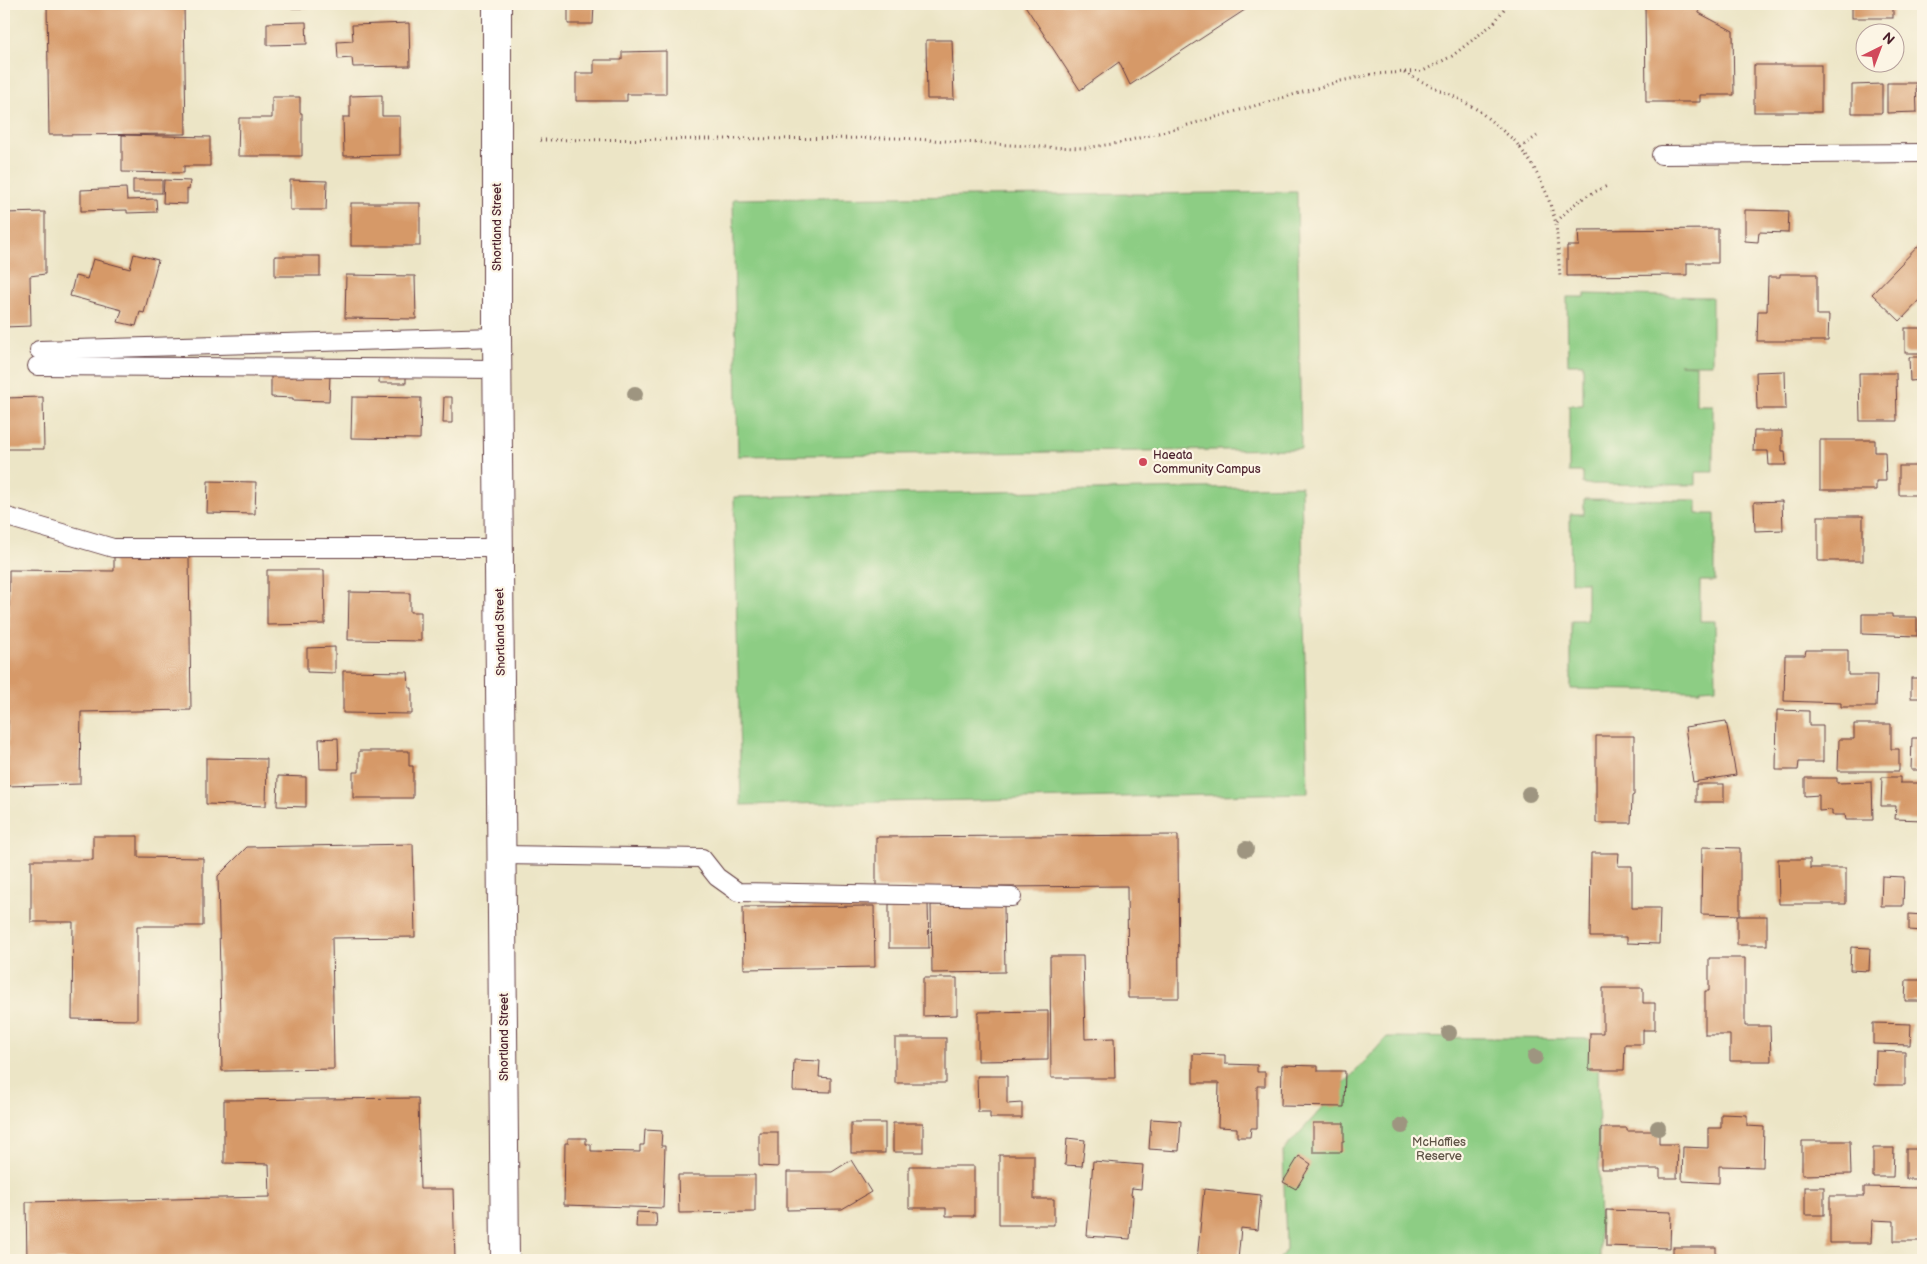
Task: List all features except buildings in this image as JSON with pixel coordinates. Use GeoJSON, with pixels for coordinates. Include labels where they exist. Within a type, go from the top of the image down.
{"type":"FeatureCollection","features":[{"type":"Feature","properties":{"kind":"street","name":"Shortland Street"},"geometry":{"type":"LineString","coordinates":[[497,4],[505,1260]]}},
{"type":"Feature","properties":{"kind":"lane"},"geometry":{"type":"LineString","coordinates":[[1660,155],[1923,153]]}},
{"type":"Feature","properties":{"kind":"lane"},"geometry":{"type":"LineString","coordinates":[[498,337],[38,358],[498,369]]}},
{"type":"Feature","properties":{"kind":"lane"},"geometry":{"type":"LineString","coordinates":[[4,516],[113,548],[500,548]]}},
{"type":"Feature","properties":{"kind":"lane"},"geometry":{"type":"LineString","coordinates":[[502,855],[702,858],[717,876],[738,892],[1012,897]]}},
{"type":"Feature","properties":{"kind":"path"},"geometry":{"type":"LineString","coordinates":[[540,140],[898,138],[1085,148],[1119,143],[1174,129],[1341,81],[1374,74],[1422,71],[1452,56],[1494,23],[1504,8]]}},
{"type":"Feature","properties":{"kind":"path"},"geometry":{"type":"LineString","coordinates":[[1403,72],[1478,110],[1515,141],[1532,164],[1547,194],[1556,223],[1560,277]]}},
{"type":"Feature","properties":{"kind":"path"},"geometry":{"type":"LineString","coordinates":[[1520,148],[1537,136]]}},
{"type":"Feature","properties":{"kind":"path"},"geometry":{"type":"LineString","coordinates":[[1556,223],[1570,206],[1607,186]]}},
{"type":"Feature","properties":{"kind":"green space"},"geometry":{"type":"Polygon","coordinates":[[[1297,192],[1301,449],[738,456],[733,199],[1297,192]]]}},
{"type":"Feature","properties":{"kind":"green space"},"geometry":{"type":"Polygon","coordinates":[[[1585,294],[1712,297],[1712,364],[1679,364],[1696,365],[1696,405],[1713,405],[1713,472],[1696,472],[1696,485],[1583,484],[1583,472],[1569,472],[1569,405],[1583,405],[1583,364],[1568,364],[1567,297],[1585,297],[1585,294]]]}},
{"type":"Feature","properties":{"kind":"green space"},"geometry":{"type":"Polygon","coordinates":[[[1301,486],[1308,793],[741,805],[734,497],[1301,486]]]}},
{"type":"Feature","properties":{"kind":"green space"},"geometry":{"type":"Polygon","coordinates":[[[1584,499],[1697,500],[1697,514],[1715,514],[1715,581],[1700,581],[1700,621],[1715,621],[1716,688],[1700,689],[1700,691],[1571,689],[1571,621],[1587,621],[1587,582],[1571,582],[1570,514],[1584,514],[1584,499]]]}},
{"type":"Feature","properties":{"kind":"green space","name":"McHaffies Reserve"},"geometry":{"type":"Polygon","coordinates":[[[1387,1037],[1598,1039],[1600,1260],[1279,1260],[1286,1249],[1283,1151],[1387,1037]]]}},
{"type":"Feature","properties":{"kind":"place","name":"Haeata Community Campus"},"geometry":{"type":"Point","coordinates":[1143,462]}}]}
